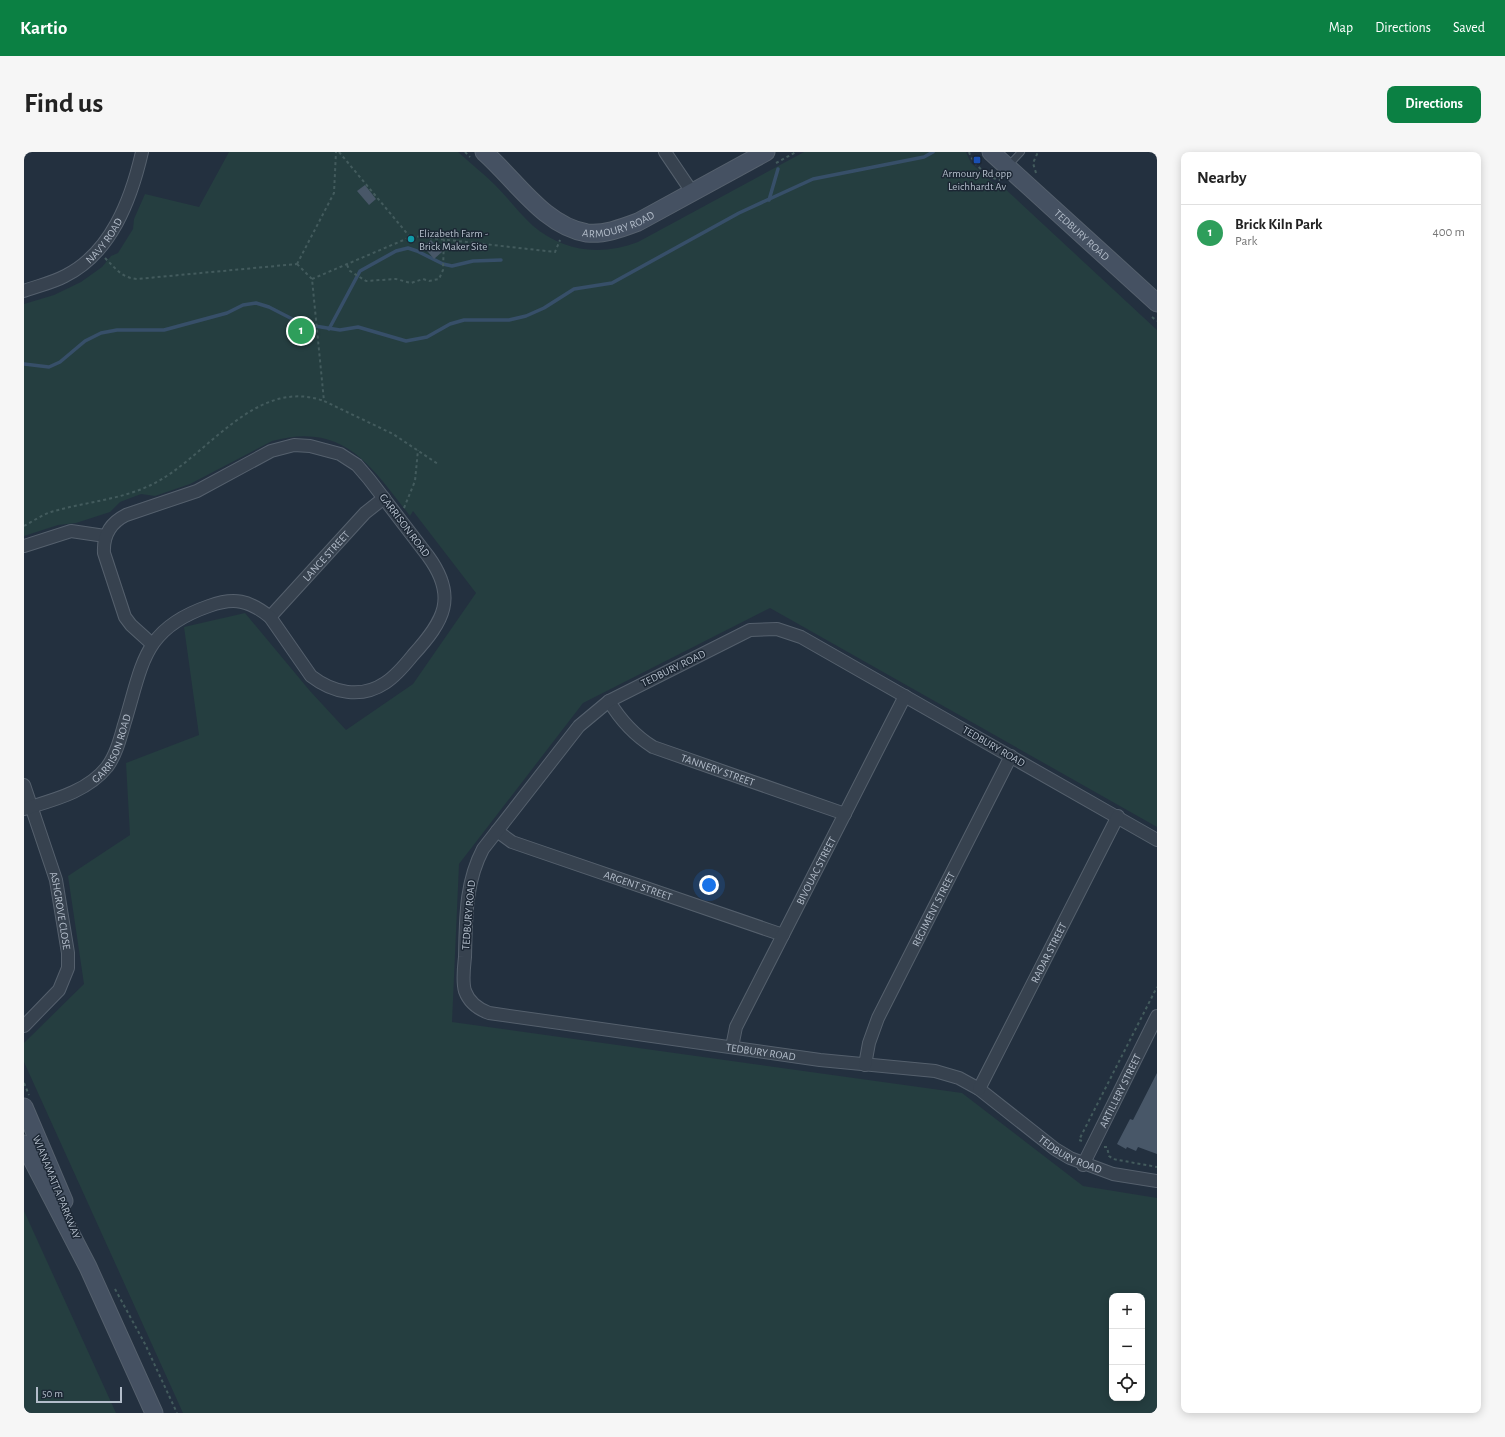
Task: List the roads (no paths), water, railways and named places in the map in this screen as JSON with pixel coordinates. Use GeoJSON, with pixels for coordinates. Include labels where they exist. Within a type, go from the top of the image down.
{"type":"FeatureCollection","features":[{"type":"Feature","properties":{"kind":"street","name":"NAVY ROAD"},"geometry":{"type":"LineString","coordinates":[[24,291],[64,277],[83,265],[98,251],[112,233],[126,204],[142,152]]}},
{"type":"Feature","properties":{"kind":"street"},"geometry":{"type":"LineString","coordinates":[[665,152],[692,192]]}},
{"type":"Feature","properties":{"kind":"street"},"geometry":{"type":"LineString","coordinates":[[991,152],[1007,167]]}},
{"type":"Feature","properties":{"kind":"street","name":"ARMOURY ROAD"},"geometry":{"type":"LineString","coordinates":[[479,156],[554,220],[588,233],[615,230],[638,222],[692,192],[770,158]]}},
{"type":"Feature","properties":{"kind":"street","name":"TEDBURY ROAD"},"geometry":{"type":"LineString","coordinates":[[1007,167],[1157,303]]}},
{"type":"Feature","properties":{"kind":"street","name":"GARRISON ROAD"},"geometry":{"type":"LineString","coordinates":[[28,808],[77,791],[91,782],[107,766],[122,734],[143,662],[152,644],[166,628],[181,617],[225,601],[248,602],[261,609],[270,617],[304,668],[315,679],[329,687],[349,692],[369,691],[386,683],[402,668],[428,638],[438,623],[444,606],[443,586],[436,566],[364,472],[340,454],[310,446],[286,446],[264,454],[197,491],[126,515],[114,523],[105,536]]}},
{"type":"Feature","properties":{"kind":"street","name":"LANCE STREET"},"geometry":{"type":"LineString","coordinates":[[270,617],[365,513],[384,498]]}},
{"type":"Feature","properties":{"kind":"street"},"geometry":{"type":"LineString","coordinates":[[24,546],[71,531],[105,536],[105,558],[125,616],[131,625],[152,644]]}},
{"type":"Feature","properties":{"kind":"street","name":"TEDBURY ROAD"},"geometry":{"type":"LineString","coordinates":[[1157,840],[1118,816],[801,637],[786,631],[770,628],[744,633],[609,701],[580,726],[497,831],[477,859],[468,894],[464,985],[472,1003],[489,1013],[865,1065],[935,1071],[959,1078],[979,1088],[1055,1149],[1083,1164],[1113,1174],[1157,1181]]}},
{"type":"Feature","properties":{"kind":"street","name":"BIVOUAC STREET"},"geometry":{"type":"LineString","coordinates":[[732,1047],[736,1028],[905,696]]}},
{"type":"Feature","properties":{"kind":"street","name":"TANNERY STREET"},"geometry":{"type":"LineString","coordinates":[[609,701],[621,720],[632,733],[653,748],[845,814]]}},
{"type":"Feature","properties":{"kind":"street","name":"REGIMENT STREET"},"geometry":{"type":"LineString","coordinates":[[865,1065],[869,1043],[878,1018],[1011,756]]}},
{"type":"Feature","properties":{"kind":"street","name":"ASHGROVE CLOSE"},"geometry":{"type":"LineString","coordinates":[[24,784],[28,808],[56,880],[68,952],[68,968],[60,990],[24,1026]]}},
{"type":"Feature","properties":{"kind":"street","name":"RADAR STREET"},"geometry":{"type":"LineString","coordinates":[[979,1088],[1118,816]]}},
{"type":"Feature","properties":{"kind":"street","name":"ARGENT STREET"},"geometry":{"type":"LineString","coordinates":[[497,831],[512,842],[783,935]]}},
{"type":"Feature","properties":{"kind":"street","name":"ARTILLERY STREET"},"geometry":{"type":"LineString","coordinates":[[1083,1164],[1157,1016]]}},
{"type":"Feature","properties":{"kind":"street","name":"WIANAMATTA PARKWAY"},"geometry":{"type":"LineString","coordinates":[[27,1102],[72,1220],[88,1267]]}},
{"type":"Feature","properties":{"kind":"street","name":"WIANAMATTA PARKWAY"},"geometry":{"type":"LineString","coordinates":[[24,1144],[88,1267],[154,1413]]}},
{"type":"Feature","properties":{"kind":"lane"},"geometry":{"type":"LineString","coordinates":[[1007,167],[1021,152]]}},
{"type":"Feature","properties":{"kind":"waterway"},"geometry":{"type":"LineString","coordinates":[[24,364],[49,367],[60,362],[85,341],[101,333],[117,330],[164,330],[227,313],[243,305],[256,303],[269,307],[302,324],[340,330],[358,327],[406,341],[427,337],[450,324],[464,320],[509,320],[526,316],[544,308],[574,289],[612,283],[739,213],[813,179],[924,157],[933,152]]}},
{"type":"Feature","properties":{"kind":"waterway"},"geometry":{"type":"LineString","coordinates":[[769,200],[778,169]]}},
{"type":"Feature","properties":{"kind":"waterway"},"geometry":{"type":"LineString","coordinates":[[329,329],[360,271],[396,251],[408,248],[443,264],[452,266],[473,261],[501,260]]}},
{"type":"Feature","properties":{"kind":"place","name":"Armoury Rd opp Leichhardt Av"},"geometry":{"type":"Point","coordinates":[977,160]}},
{"type":"Feature","properties":{"kind":"place","name":"Elizabeth Farm - Brick Maker Site"},"geometry":{"type":"Point","coordinates":[411,239]}},
{"type":"Feature","properties":{"kind":"place","name":"Brick Kiln Park"},"geometry":{"type":"Point","coordinates":[301,331]}}]}
